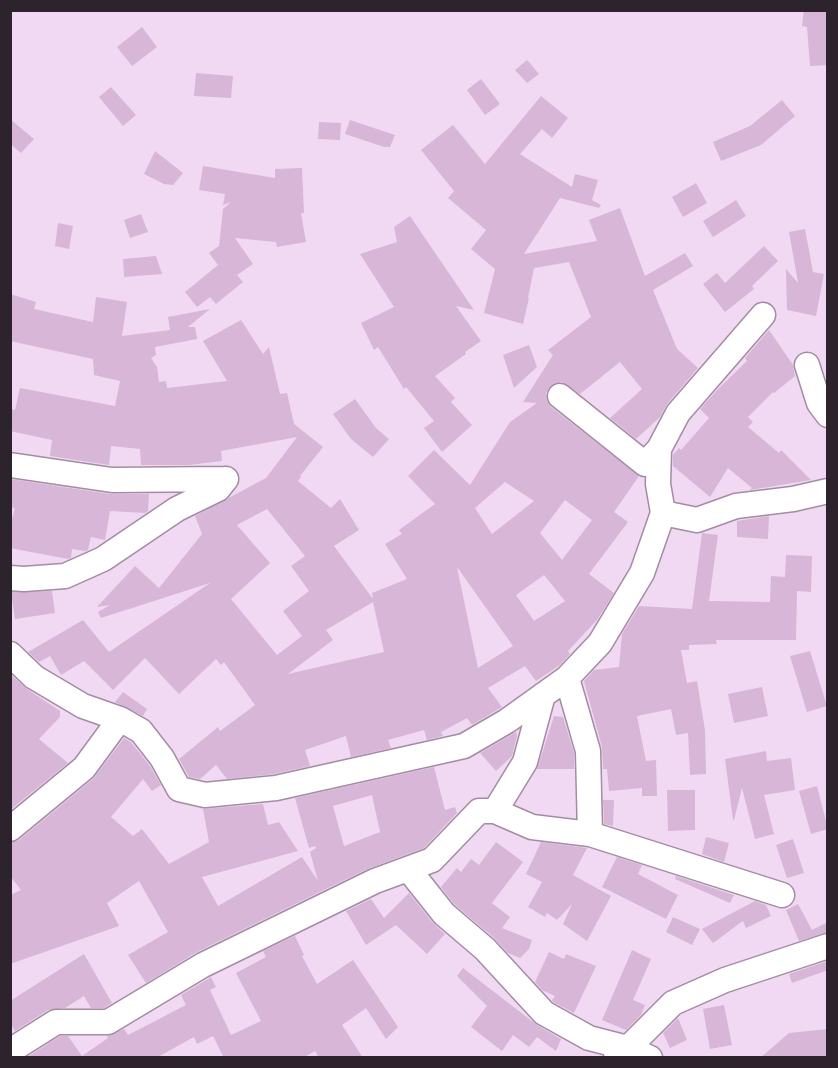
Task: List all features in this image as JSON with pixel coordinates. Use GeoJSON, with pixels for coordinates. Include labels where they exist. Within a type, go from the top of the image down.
{"type":"FeatureCollection","features":[{"type":"Feature","properties":{"kind":"street"},"geometry":{"type":"LineString","coordinates":[[560,396],[645,464],[659,449],[678,413],[763,315]]}},
{"type":"Feature","properties":{"kind":"street"},"geometry":{"type":"LineString","coordinates":[[807,364],[819,403],[828,415]]}},
{"type":"Feature","properties":{"kind":"street"},"geometry":{"type":"LineString","coordinates":[[10,654],[34,676],[73,700],[120,718],[141,731],[162,758],[179,789],[205,795],[276,788],[464,746],[507,721],[567,678],[600,643],[642,573],[663,513],[658,484],[659,449]]}},
{"type":"Feature","properties":{"kind":"street"},"geometry":{"type":"LineString","coordinates":[[10,465],[112,480],[225,479],[218,489],[177,509],[103,559],[66,576],[10,578]]}},
{"type":"Feature","properties":{"kind":"street"},"geometry":{"type":"LineString","coordinates":[[663,513],[697,519],[736,506],[793,499],[828,491]]}},
{"type":"Feature","properties":{"kind":"street"},"geometry":{"type":"LineString","coordinates":[[567,678],[588,751],[590,834]]}},
{"type":"Feature","properties":{"kind":"street"},"geometry":{"type":"LineString","coordinates":[[495,811],[525,762],[543,695]]}},
{"type":"Feature","properties":{"kind":"street"},"geometry":{"type":"LineString","coordinates":[[10,829],[84,768],[120,718]]}},
{"type":"Feature","properties":{"kind":"street"},"geometry":{"type":"LineString","coordinates":[[15,1058],[10,1051],[56,1022],[108,1022],[203,965],[375,882],[432,860],[479,811],[495,811],[532,827],[590,834],[782,895]]}},
{"type":"Feature","properties":{"kind":"street"},"geometry":{"type":"LineString","coordinates":[[410,870],[444,914],[485,949],[544,1013],[589,1038],[639,1053]]}},
{"type":"Feature","properties":{"kind":"street"},"geometry":{"type":"LineString","coordinates":[[606,1058],[639,1053],[673,1003],[725,980],[828,946]]}},
{"type":"Feature","properties":{"kind":"building"},"geometry":{"type":"Polygon","coordinates":[[[804,10],[828,10],[828,65],[810,66],[807,27],[802,26],[804,10]]]}},
{"type":"Feature","properties":{"kind":"building"},"geometry":{"type":"Polygon","coordinates":[[[142,27],[157,47],[132,66],[117,47],[142,27]]]}},
{"type":"Feature","properties":{"kind":"building"},"geometry":{"type":"Polygon","coordinates":[[[527,60],[539,74],[527,83],[515,70],[527,60]]]}},
{"type":"Feature","properties":{"kind":"building"},"geometry":{"type":"Polygon","coordinates":[[[196,73],[233,76],[231,98],[194,96],[196,73]]]}},
{"type":"Feature","properties":{"kind":"building"},"geometry":{"type":"Polygon","coordinates":[[[481,79],[500,104],[485,115],[467,90],[481,79]]]}},
{"type":"Feature","properties":{"kind":"building"},"geometry":{"type":"Polygon","coordinates":[[[111,87],[136,115],[123,126],[99,97],[111,87]]]}},
{"type":"Feature","properties":{"kind":"building"},"geometry":{"type":"Polygon","coordinates":[[[541,96],[568,118],[552,138],[542,129],[520,154],[572,187],[575,174],[598,180],[592,200],[601,205],[599,208],[560,198],[524,254],[597,241],[589,220],[620,208],[645,276],[685,253],[693,266],[653,290],[677,349],[698,368],[667,404],[660,417],[636,439],[610,418],[642,389],[620,362],[580,394],[562,382],[554,383],[546,393],[551,407],[639,476],[614,512],[628,522],[589,574],[614,593],[597,620],[568,651],[570,654],[560,665],[536,681],[525,666],[488,688],[502,707],[472,725],[467,718],[441,732],[443,736],[427,740],[424,730],[388,740],[391,748],[351,757],[346,736],[305,750],[310,766],[274,774],[227,779],[216,765],[200,779],[189,777],[179,759],[218,727],[220,731],[255,705],[224,662],[221,665],[216,659],[179,694],[145,658],[113,690],[84,661],[61,675],[50,656],[39,662],[28,652],[83,620],[109,652],[210,583],[101,618],[98,612],[110,605],[97,607],[135,566],[159,588],[202,534],[195,516],[266,478],[297,437],[221,451],[222,461],[189,465],[141,465],[140,449],[111,446],[109,465],[50,456],[52,440],[10,431],[10,409],[15,410],[20,388],[115,406],[120,381],[94,375],[93,359],[10,341],[10,294],[36,302],[34,309],[93,322],[96,297],[127,302],[122,336],[170,330],[168,317],[210,309],[188,327],[195,327],[197,339],[155,347],[156,355],[151,358],[157,367],[159,382],[166,381],[167,388],[227,381],[203,341],[241,320],[263,354],[269,347],[280,394],[287,393],[294,424],[323,447],[298,481],[331,508],[340,499],[359,530],[334,546],[373,599],[372,593],[407,579],[385,544],[402,534],[399,530],[435,504],[408,476],[434,450],[470,485],[510,422],[537,403],[523,402],[553,355],[548,350],[591,317],[569,262],[534,268],[523,324],[484,313],[495,269],[471,249],[486,230],[448,198],[454,191],[421,150],[453,125],[485,164],[541,96]],[[505,482],[475,508],[492,534],[534,501],[505,482]],[[565,500],[540,533],[562,560],[592,520],[565,500]],[[267,509],[237,525],[270,563],[231,599],[277,655],[302,636],[283,611],[309,591],[291,566],[305,556],[267,509]],[[457,567],[478,668],[513,646],[457,567]],[[544,575],[516,595],[534,621],[565,601],[544,575]],[[373,602],[326,630],[333,640],[288,674],[384,652],[373,602]]]}},
{"type":"Feature","properties":{"kind":"building"},"geometry":{"type":"Polygon","coordinates":[[[782,100],[795,116],[761,145],[721,161],[713,142],[750,126],[782,100]]]}},
{"type":"Feature","properties":{"kind":"building"},"geometry":{"type":"Polygon","coordinates":[[[10,119],[34,139],[21,153],[10,144],[10,119]]]}},
{"type":"Feature","properties":{"kind":"building"},"geometry":{"type":"Polygon","coordinates":[[[350,120],[395,135],[390,147],[345,134],[350,120]]]}},
{"type":"Feature","properties":{"kind":"building"},"geometry":{"type":"Polygon","coordinates":[[[319,122],[341,123],[340,140],[318,139],[319,122]]]}},
{"type":"Feature","properties":{"kind":"building"},"geometry":{"type":"Polygon","coordinates":[[[155,151],[183,173],[173,185],[164,184],[144,174],[155,151]]]}},
{"type":"Feature","properties":{"kind":"building"},"geometry":{"type":"Polygon","coordinates":[[[203,166],[275,178],[275,169],[302,168],[304,213],[301,213],[306,242],[277,247],[276,242],[235,238],[253,264],[237,275],[243,282],[216,304],[210,297],[197,307],[185,292],[218,265],[209,253],[219,246],[223,209],[231,202],[223,205],[225,194],[199,190],[203,166]]]}},
{"type":"Feature","properties":{"kind":"building"},"geometry":{"type":"Polygon","coordinates":[[[696,183],[707,203],[683,217],[672,197],[696,183]]]}},
{"type":"Feature","properties":{"kind":"building"},"geometry":{"type":"Polygon","coordinates":[[[736,200],[746,216],[713,237],[703,221],[736,200]]]}},
{"type":"Feature","properties":{"kind":"building"},"geometry":{"type":"Polygon","coordinates":[[[141,214],[148,232],[130,238],[124,220],[141,214]]]}},
{"type":"Feature","properties":{"kind":"building"},"geometry":{"type":"Polygon","coordinates":[[[410,216],[474,310],[456,306],[481,341],[435,376],[455,398],[451,402],[472,425],[442,452],[424,428],[434,421],[406,387],[404,389],[378,347],[374,350],[361,323],[394,307],[360,254],[397,242],[394,227],[410,216]]]}},
{"type":"Feature","properties":{"kind":"building"},"geometry":{"type":"Polygon","coordinates":[[[58,223],[73,226],[69,249],[55,246],[58,223]]]}},
{"type":"Feature","properties":{"kind":"building"},"geometry":{"type":"Polygon","coordinates":[[[805,229],[813,272],[824,274],[816,316],[787,310],[786,269],[798,283],[789,232],[805,229]]]}},
{"type":"Feature","properties":{"kind":"building"},"geometry":{"type":"Polygon","coordinates":[[[764,246],[778,261],[752,286],[754,289],[725,312],[703,284],[717,273],[725,283],[764,246]]]}},
{"type":"Feature","properties":{"kind":"building"},"geometry":{"type":"Polygon","coordinates":[[[156,256],[162,274],[124,277],[123,259],[156,256]]]}},
{"type":"Feature","properties":{"kind":"building"},"geometry":{"type":"Polygon","coordinates":[[[769,330],[793,365],[795,376],[773,392],[748,417],[753,422],[748,427],[779,453],[781,450],[811,480],[750,490],[752,488],[728,468],[710,497],[673,466],[673,455],[679,448],[681,450],[709,418],[700,409],[747,361],[745,358],[769,330]]]}},
{"type":"Feature","properties":{"kind":"building"},"geometry":{"type":"Polygon","coordinates":[[[529,345],[537,367],[514,388],[503,355],[529,345]]]}},
{"type":"Feature","properties":{"kind":"building"},"geometry":{"type":"Polygon","coordinates":[[[355,399],[376,428],[389,439],[373,457],[351,439],[333,414],[355,399]]]}},
{"type":"Feature","properties":{"kind":"building"},"geometry":{"type":"Polygon","coordinates":[[[10,479],[110,494],[149,494],[148,511],[145,513],[110,511],[105,540],[91,537],[88,550],[72,549],[71,558],[68,559],[10,548],[10,527],[15,508],[10,507],[10,479]]]}},
{"type":"Feature","properties":{"kind":"building"},"geometry":{"type":"Polygon","coordinates":[[[769,516],[768,539],[737,537],[737,521],[769,516]]]}},
{"type":"Feature","properties":{"kind":"building"},"geometry":{"type":"Polygon","coordinates":[[[702,533],[718,535],[709,601],[770,602],[771,576],[785,577],[786,555],[812,556],[811,592],[797,591],[796,640],[716,640],[717,644],[689,645],[689,650],[681,650],[687,683],[697,681],[705,730],[706,774],[690,775],[688,733],[676,735],[671,709],[637,716],[646,761],[656,760],[657,796],[642,796],[642,788],[609,791],[607,769],[603,769],[602,747],[584,681],[594,670],[619,667],[622,634],[639,606],[692,609],[702,533]]]}},
{"type":"Feature","properties":{"kind":"building"},"geometry":{"type":"Polygon","coordinates":[[[52,591],[55,613],[15,619],[11,592],[52,591]]]}},
{"type":"Feature","properties":{"kind":"building"},"geometry":{"type":"Polygon","coordinates":[[[810,651],[827,706],[807,712],[790,656],[810,651]]]}},
{"type":"Feature","properties":{"kind":"building"},"geometry":{"type":"Polygon","coordinates":[[[10,674],[27,689],[60,711],[60,717],[39,739],[68,763],[10,810],[10,674]]]}},
{"type":"Feature","properties":{"kind":"building"},"geometry":{"type":"Polygon","coordinates":[[[762,687],[768,716],[734,723],[728,694],[762,687]]]}},
{"type":"Feature","properties":{"kind":"building"},"geometry":{"type":"Polygon","coordinates":[[[123,692],[147,709],[143,716],[115,702],[123,692]]]}},
{"type":"Feature","properties":{"kind":"building"},"geometry":{"type":"Polygon","coordinates":[[[554,716],[563,717],[574,753],[574,769],[537,769],[554,716]]]}},
{"type":"Feature","properties":{"kind":"building"},"geometry":{"type":"Polygon","coordinates":[[[516,732],[512,756],[496,771],[480,753],[516,732]]]}},
{"type":"Feature","properties":{"kind":"building"},"geometry":{"type":"Polygon","coordinates":[[[124,738],[131,742],[150,766],[161,785],[152,791],[143,779],[111,817],[133,836],[142,829],[169,864],[209,842],[203,809],[263,804],[268,825],[279,822],[298,851],[202,877],[218,906],[302,857],[318,881],[310,852],[316,848],[315,846],[309,848],[295,798],[434,767],[445,810],[455,807],[457,813],[424,848],[370,868],[330,887],[197,952],[146,983],[128,955],[168,932],[139,881],[107,903],[119,926],[10,964],[10,895],[21,890],[10,876],[10,843],[19,840],[93,779],[124,738]],[[372,795],[333,806],[344,846],[380,832],[372,795]]]}},
{"type":"Feature","properties":{"kind":"building"},"geometry":{"type":"Polygon","coordinates":[[[766,751],[767,761],[791,758],[795,790],[764,795],[774,834],[755,839],[742,788],[733,820],[725,759],[766,751]]]}},
{"type":"Feature","properties":{"kind":"building"},"geometry":{"type":"Polygon","coordinates":[[[817,786],[828,829],[811,834],[799,791],[817,786]]]}},
{"type":"Feature","properties":{"kind":"building"},"geometry":{"type":"Polygon","coordinates":[[[667,790],[695,790],[695,830],[668,831],[667,790]]]}},
{"type":"Feature","properties":{"kind":"building"},"geometry":{"type":"Polygon","coordinates":[[[603,800],[614,800],[613,826],[604,824],[603,800]]]}},
{"type":"Feature","properties":{"kind":"building"},"geometry":{"type":"Polygon","coordinates":[[[706,837],[729,843],[724,862],[702,854],[706,837]]]}},
{"type":"Feature","properties":{"kind":"building"},"geometry":{"type":"Polygon","coordinates":[[[793,839],[804,873],[787,878],[776,845],[793,839]]]}},
{"type":"Feature","properties":{"kind":"building"},"geometry":{"type":"Polygon","coordinates":[[[496,842],[523,862],[492,903],[510,917],[502,928],[532,940],[529,949],[520,958],[508,953],[454,904],[441,887],[457,868],[461,872],[471,859],[479,865],[496,842]]]}},
{"type":"Feature","properties":{"kind":"building"},"geometry":{"type":"Polygon","coordinates":[[[541,842],[587,848],[573,875],[611,896],[587,941],[563,924],[572,904],[557,920],[547,913],[545,917],[528,907],[542,882],[526,874],[541,842]]]}},
{"type":"Feature","properties":{"kind":"building"},"geometry":{"type":"Polygon","coordinates":[[[617,857],[642,865],[638,874],[678,895],[666,919],[602,887],[617,857]]]}},
{"type":"Feature","properties":{"kind":"building"},"geometry":{"type":"Polygon","coordinates":[[[676,876],[734,895],[730,903],[675,879],[676,876]]]}},
{"type":"Feature","properties":{"kind":"building"},"geometry":{"type":"Polygon","coordinates":[[[409,893],[445,934],[427,954],[396,925],[366,945],[346,911],[371,899],[384,918],[409,893]]]}},
{"type":"Feature","properties":{"kind":"building"},"geometry":{"type":"Polygon","coordinates":[[[755,901],[766,905],[771,916],[746,928],[743,921],[713,943],[702,929],[755,901]]]}},
{"type":"Feature","properties":{"kind":"building"},"geometry":{"type":"Polygon","coordinates":[[[798,904],[812,930],[828,922],[828,932],[799,941],[786,910],[798,904]]]}},
{"type":"Feature","properties":{"kind":"building"},"geometry":{"type":"Polygon","coordinates":[[[673,917],[700,929],[692,945],[666,932],[673,917]]]}},
{"type":"Feature","properties":{"kind":"building"},"geometry":{"type":"Polygon","coordinates":[[[295,936],[304,955],[302,956],[317,984],[353,960],[398,1027],[386,1039],[366,1008],[342,1025],[363,1058],[319,1058],[315,1051],[303,1058],[224,1058],[213,1036],[197,1044],[194,1037],[156,1058],[26,1058],[60,1036],[68,1036],[82,1056],[108,1038],[107,1036],[124,1029],[128,1035],[186,1005],[181,995],[211,977],[216,987],[210,990],[231,1035],[261,1021],[236,973],[266,957],[263,951],[295,936]]]}},
{"type":"Feature","properties":{"kind":"building"},"geometry":{"type":"Polygon","coordinates":[[[632,950],[651,959],[633,1000],[645,1005],[641,1015],[626,1030],[602,1020],[632,950]]]}},
{"type":"Feature","properties":{"kind":"building"},"geometry":{"type":"Polygon","coordinates":[[[549,952],[564,959],[566,954],[596,966],[574,1013],[553,1002],[555,996],[542,990],[535,982],[549,952]]]}},
{"type":"Feature","properties":{"kind":"building"},"geometry":{"type":"Polygon","coordinates":[[[84,954],[112,1003],[104,1008],[91,1008],[84,996],[65,1008],[48,1010],[15,1031],[10,1023],[10,1001],[84,954]]]}},
{"type":"Feature","properties":{"kind":"building"},"geometry":{"type":"Polygon","coordinates":[[[828,961],[828,970],[792,983],[789,974],[828,961]]]}},
{"type":"Feature","properties":{"kind":"building"},"geometry":{"type":"Polygon","coordinates":[[[463,968],[537,1025],[561,1039],[556,1051],[537,1037],[529,1047],[513,1035],[502,1051],[471,1027],[487,1006],[457,976],[463,968]]]}},
{"type":"Feature","properties":{"kind":"building"},"geometry":{"type":"Polygon","coordinates":[[[724,1005],[732,1045],[710,1049],[703,1009],[724,1005]]]}},
{"type":"Feature","properties":{"kind":"building"},"geometry":{"type":"Polygon","coordinates":[[[678,1018],[687,1040],[670,1048],[663,1033],[678,1018]]]}},
{"type":"Feature","properties":{"kind":"building"},"geometry":{"type":"Polygon","coordinates":[[[828,1029],[828,1058],[760,1058],[789,1033],[828,1029]]]}}]}
